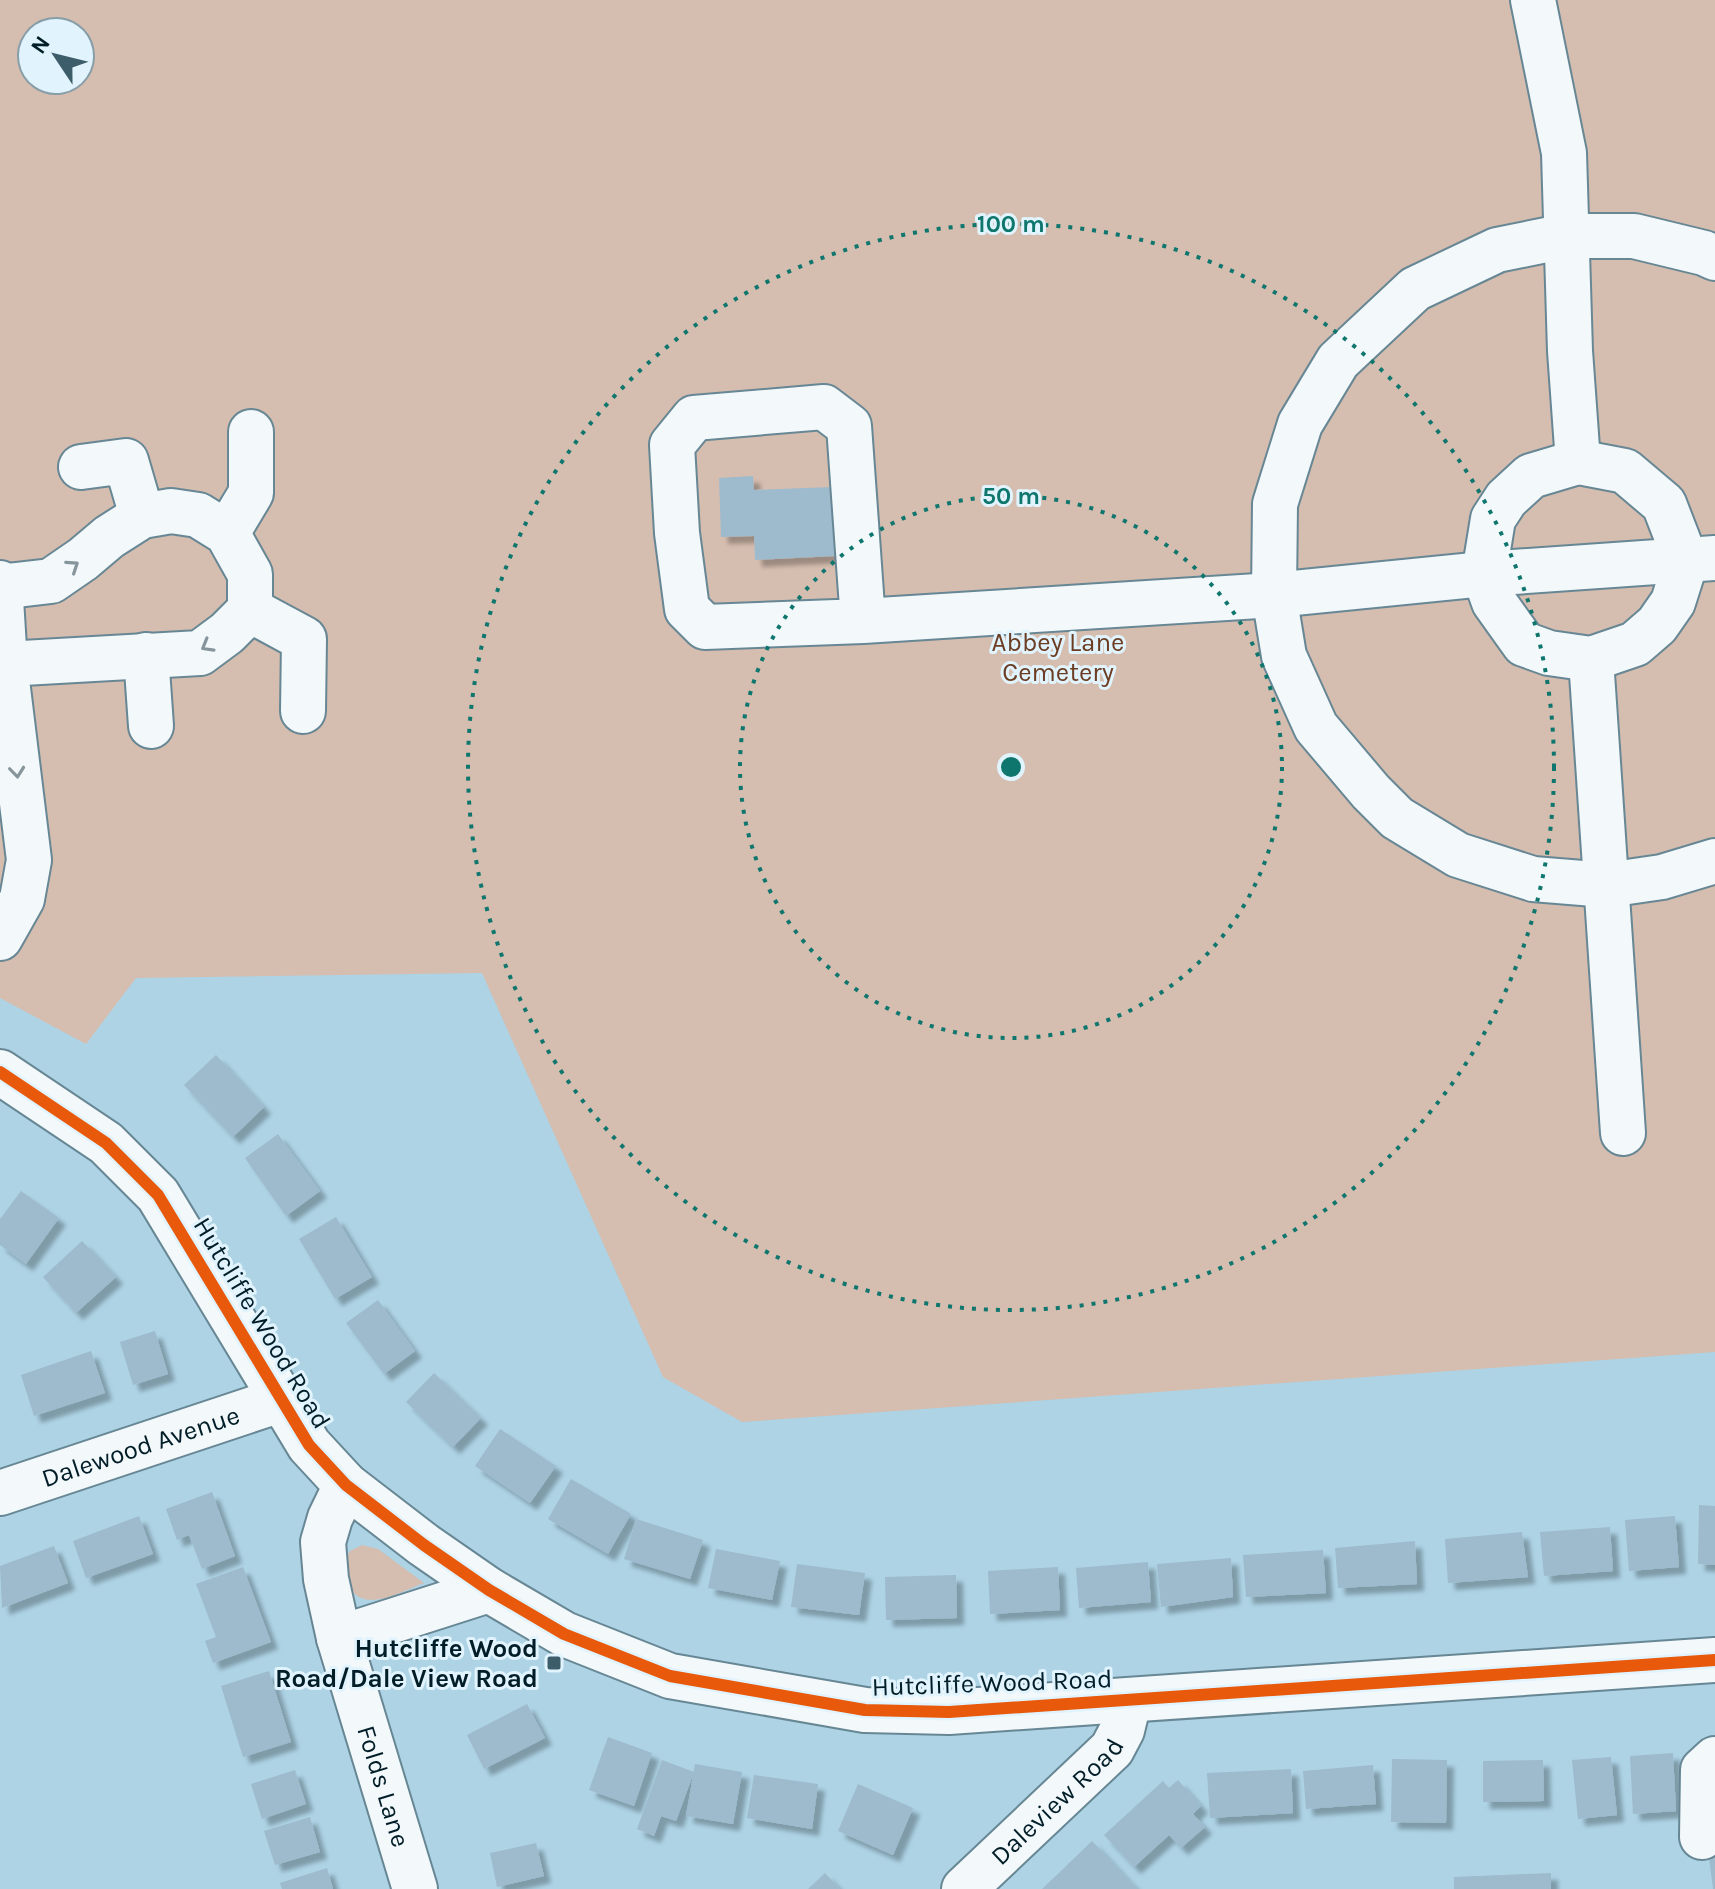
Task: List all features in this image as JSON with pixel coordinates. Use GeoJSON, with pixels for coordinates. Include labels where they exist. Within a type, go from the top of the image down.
{"type":"FeatureCollection","features":[{"type":"Feature","properties":{"kind":"street"},"geometry":{"type":"LineString","coordinates":[[1533,0],[1564,153],[1570,351],[1578,462]]}},
{"type":"Feature","properties":{"kind":"street"},"geometry":{"type":"LineString","coordinates":[[1715,258],[1634,236],[1566,236],[1497,250],[1415,289],[1338,361],[1300,424],[1275,504],[1274,595],[1284,656],[1316,727],[1397,818],[1458,855],[1533,879],[1607,885],[1662,877],[1715,861]]}},
{"type":"Feature","properties":{"kind":"street"},"geometry":{"type":"LineString","coordinates":[[863,621],[849,426],[824,407],[694,418],[672,445],[677,533],[687,609],[705,627],[863,621],[1274,595],[1484,574],[1700,560]]}},
{"type":"Feature","properties":{"kind":"street"},"geometry":{"type":"LineString","coordinates":[[227,533],[251,493],[251,432]]}},
{"type":"Feature","properties":{"kind":"street"},"geometry":{"type":"LineString","coordinates":[[81,467],[126,461],[142,516]]}},
{"type":"Feature","properties":{"kind":"street"},"geometry":{"type":"LineString","coordinates":[[1578,462],[1625,471],[1664,504],[1700,560],[1657,625],[1635,644],[1591,659],[1549,653],[1524,644],[1494,602],[1484,574],[1493,519],[1506,499],[1531,476],[1578,462]]}},
{"type":"Feature","properties":{"kind":"street"},"geometry":{"type":"LineString","coordinates":[[0,938],[22,899],[29,860],[5,664],[0,586],[51,581],[142,516],[171,511],[198,515],[227,533],[250,574],[250,610],[227,633],[200,653],[5,664]]}},
{"type":"Feature","properties":{"kind":"street"},"geometry":{"type":"LineString","coordinates":[[250,610],[304,639],[303,711]]}},
{"type":"Feature","properties":{"kind":"street"},"geometry":{"type":"LineString","coordinates":[[146,655],[151,726]]}},
{"type":"Feature","properties":{"kind":"street"},"geometry":{"type":"LineString","coordinates":[[1591,659],[1623,1133]]}},
{"type":"Feature","properties":{"kind":"street","name":"Hutcliffe Wood Road"},"geometry":{"type":"LineString","coordinates":[[0,1072],[106,1143],[158,1195],[309,1445],[346,1485],[489,1590],[564,1634],[670,1676],[865,1710],[935,1712],[1715,1660]]}},
{"type":"Feature","properties":{"kind":"street","name":"Dalewood Avenue"},"geometry":{"type":"LineString","coordinates":[[0,1493],[280,1400]]}},
{"type":"Feature","properties":{"kind":"street","name":"Folds Lane"},"geometry":{"type":"LineString","coordinates":[[346,1485],[330,1518],[323,1542],[326,1579],[339,1638],[415,1889]]}},
{"type":"Feature","properties":{"kind":"street"},"geometry":{"type":"LineString","coordinates":[[339,1638],[489,1590]]}},
{"type":"Feature","properties":{"kind":"street","name":"Daleview Road"},"geometry":{"type":"LineString","coordinates":[[964,1889],[1112,1749],[1122,1730],[1129,1701]]}},
{"type":"Feature","properties":{"kind":"street"},"geometry":{"type":"LineString","coordinates":[[1702,1837],[1703,1770],[1715,1759]]}},
{"type":"Feature","properties":{"kind":"green space","name":"Abbey Lane Cemetery"},"geometry":{"type":"Polygon","coordinates":[[[0,0],[1715,0],[1715,1352],[742,1422],[663,1377],[482,973],[136,978],[86,1044],[0,998],[0,0]]]}},
{"type":"Feature","properties":{"kind":"green space"},"geometry":{"type":"Polygon","coordinates":[[[362,1545],[378,1549],[424,1583],[387,1598],[367,1600],[359,1597],[348,1584],[344,1560],[350,1551],[362,1545]]]}},
{"type":"Feature","properties":{"kind":"building"},"geometry":{"type":"Polygon","coordinates":[[[753,476],[754,490],[832,487],[835,556],[755,560],[754,536],[721,537],[719,478],[753,476]]]}},
{"type":"Feature","properties":{"kind":"building"},"geometry":{"type":"Polygon","coordinates":[[[216,1055],[264,1107],[233,1137],[184,1085],[216,1055]]]}},
{"type":"Feature","properties":{"kind":"building"},"geometry":{"type":"Polygon","coordinates":[[[278,1134],[320,1191],[286,1216],[245,1158],[278,1134]]]}},
{"type":"Feature","properties":{"kind":"building"},"geometry":{"type":"Polygon","coordinates":[[[21,1191],[59,1218],[26,1264],[0,1245],[0,1219],[21,1191]]]}},
{"type":"Feature","properties":{"kind":"building"},"geometry":{"type":"Polygon","coordinates":[[[336,1217],[372,1277],[335,1299],[299,1239],[336,1217]]]}},
{"type":"Feature","properties":{"kind":"building"},"geometry":{"type":"Polygon","coordinates":[[[82,1241],[116,1277],[76,1313],[43,1277],[82,1241]]]}},
{"type":"Feature","properties":{"kind":"building"},"geometry":{"type":"Polygon","coordinates":[[[378,1300],[415,1351],[384,1374],[346,1323],[378,1300]]]}},
{"type":"Feature","properties":{"kind":"building"},"geometry":{"type":"Polygon","coordinates":[[[155,1331],[168,1374],[133,1385],[120,1342],[155,1331]]]}},
{"type":"Feature","properties":{"kind":"building"},"geometry":{"type":"Polygon","coordinates":[[[91,1351],[105,1393],[34,1416],[21,1375],[91,1351]]]}},
{"type":"Feature","properties":{"kind":"building"},"geometry":{"type":"Polygon","coordinates":[[[434,1373],[481,1418],[453,1447],[406,1402],[434,1373]]]}},
{"type":"Feature","properties":{"kind":"building"},"geometry":{"type":"Polygon","coordinates":[[[500,1429],[556,1466],[530,1503],[475,1466],[500,1429]]]}},
{"type":"Feature","properties":{"kind":"building"},"geometry":{"type":"Polygon","coordinates":[[[571,1479],[631,1514],[608,1554],[548,1519],[571,1479]]]}},
{"type":"Feature","properties":{"kind":"building"},"geometry":{"type":"Polygon","coordinates":[[[212,1492],[235,1556],[202,1569],[189,1535],[177,1540],[166,1509],[212,1492]]]}},
{"type":"Feature","properties":{"kind":"building"},"geometry":{"type":"Polygon","coordinates":[[[1699,1505],[1715,1506],[1715,1565],[1698,1564],[1699,1505]]]}},
{"type":"Feature","properties":{"kind":"building"},"geometry":{"type":"Polygon","coordinates":[[[139,1516],[153,1554],[86,1578],[73,1541],[139,1516]]]}},
{"type":"Feature","properties":{"kind":"building"},"geometry":{"type":"Polygon","coordinates":[[[1675,1516],[1679,1567],[1629,1571],[1625,1520],[1675,1516]]]}},
{"type":"Feature","properties":{"kind":"building"},"geometry":{"type":"Polygon","coordinates":[[[636,1519],[703,1540],[690,1579],[624,1559],[636,1519]]]}},
{"type":"Feature","properties":{"kind":"building"},"geometry":{"type":"Polygon","coordinates":[[[1610,1527],[1613,1571],[1544,1576],[1540,1532],[1610,1527]]]}},
{"type":"Feature","properties":{"kind":"building"},"geometry":{"type":"Polygon","coordinates":[[[1522,1532],[1528,1577],[1448,1583],[1445,1539],[1522,1532]]]}},
{"type":"Feature","properties":{"kind":"building"},"geometry":{"type":"Polygon","coordinates":[[[1415,1541],[1417,1584],[1338,1588],[1335,1548],[1415,1541]]]}},
{"type":"Feature","properties":{"kind":"building"},"geometry":{"type":"Polygon","coordinates":[[[54,1546],[68,1583],[2,1608],[0,1566],[54,1546]]]}},
{"type":"Feature","properties":{"kind":"building"},"geometry":{"type":"Polygon","coordinates":[[[716,1549],[780,1561],[772,1600],[708,1588],[716,1549]]]}},
{"type":"Feature","properties":{"kind":"building"},"geometry":{"type":"Polygon","coordinates":[[[1323,1550],[1326,1593],[1246,1597],[1243,1555],[1323,1550]]]}},
{"type":"Feature","properties":{"kind":"building"},"geometry":{"type":"Polygon","coordinates":[[[1231,1558],[1233,1597],[1161,1607],[1157,1564],[1231,1558]]]}},
{"type":"Feature","properties":{"kind":"building"},"geometry":{"type":"Polygon","coordinates":[[[1148,1562],[1151,1602],[1079,1608],[1076,1568],[1148,1562]]]}},
{"type":"Feature","properties":{"kind":"building"},"geometry":{"type":"Polygon","coordinates":[[[797,1564],[865,1573],[859,1615],[791,1607],[797,1564]]]}},
{"type":"Feature","properties":{"kind":"building"},"geometry":{"type":"Polygon","coordinates":[[[243,1567],[271,1642],[213,1663],[205,1641],[216,1637],[196,1584],[243,1567]]]}},
{"type":"Feature","properties":{"kind":"building"},"geometry":{"type":"Polygon","coordinates":[[[1058,1567],[1060,1610],[990,1614],[988,1571],[1058,1567]]]}},
{"type":"Feature","properties":{"kind":"building"},"geometry":{"type":"Polygon","coordinates":[[[956,1575],[957,1618],[886,1620],[885,1577],[956,1575]]]}},
{"type":"Feature","properties":{"kind":"building"},"geometry":{"type":"Polygon","coordinates":[[[269,1671],[291,1742],[243,1757],[221,1686],[269,1671]]]}},
{"type":"Feature","properties":{"kind":"building"},"geometry":{"type":"Polygon","coordinates":[[[527,1704],[545,1738],[484,1769],[467,1735],[527,1704]]]}},
{"type":"Feature","properties":{"kind":"building"},"geometry":{"type":"Polygon","coordinates":[[[608,1737],[652,1753],[634,1806],[589,1790],[608,1737]]]}},
{"type":"Feature","properties":{"kind":"building"},"geometry":{"type":"Polygon","coordinates":[[[1673,1753],[1676,1811],[1633,1814],[1630,1756],[1673,1753]]]}},
{"type":"Feature","properties":{"kind":"building"},"geometry":{"type":"Polygon","coordinates":[[[1611,1757],[1617,1815],[1578,1819],[1572,1760],[1611,1757]]]}},
{"type":"Feature","properties":{"kind":"building"},"geometry":{"type":"Polygon","coordinates":[[[1392,1759],[1447,1760],[1446,1823],[1391,1822],[1392,1759]]]}},
{"type":"Feature","properties":{"kind":"building"},"geometry":{"type":"Polygon","coordinates":[[[662,1760],[694,1772],[676,1821],[661,1816],[654,1836],[637,1829],[662,1760]]]}},
{"type":"Feature","properties":{"kind":"building"},"geometry":{"type":"Polygon","coordinates":[[[1543,1760],[1544,1801],[1483,1802],[1483,1761],[1543,1760]]]}},
{"type":"Feature","properties":{"kind":"building"},"geometry":{"type":"Polygon","coordinates":[[[695,1764],[742,1772],[733,1824],[686,1816],[695,1764]]]}},
{"type":"Feature","properties":{"kind":"building"},"geometry":{"type":"Polygon","coordinates":[[[1373,1765],[1376,1804],[1306,1809],[1303,1771],[1373,1765]]]}},
{"type":"Feature","properties":{"kind":"building"},"geometry":{"type":"Polygon","coordinates":[[[1291,1769],[1293,1813],[1210,1818],[1207,1773],[1291,1769]]]}},
{"type":"Feature","properties":{"kind":"building"},"geometry":{"type":"Polygon","coordinates":[[[295,1770],[306,1804],[262,1819],[251,1784],[295,1770]]]}},
{"type":"Feature","properties":{"kind":"building"},"geometry":{"type":"Polygon","coordinates":[[[754,1775],[818,1784],[812,1829],[747,1818],[754,1775]]]}},
{"type":"Feature","properties":{"kind":"building"},"geometry":{"type":"Polygon","coordinates":[[[1178,1780],[1201,1806],[1193,1814],[1205,1827],[1181,1848],[1169,1835],[1134,1867],[1104,1835],[1163,1781],[1169,1788],[1178,1780]]]}},
{"type":"Feature","properties":{"kind":"building"},"geometry":{"type":"Polygon","coordinates":[[[858,1784],[913,1808],[893,1855],[838,1831],[858,1784]]]}},
{"type":"Feature","properties":{"kind":"building"},"geometry":{"type":"Polygon","coordinates":[[[310,1817],[320,1852],[275,1865],[264,1831],[310,1817]]]}},
{"type":"Feature","properties":{"kind":"building"},"geometry":{"type":"Polygon","coordinates":[[[1092,1841],[1137,1889],[1042,1889],[1063,1869],[1092,1841]]]}},
{"type":"Feature","properties":{"kind":"building"},"geometry":{"type":"Polygon","coordinates":[[[536,1843],[544,1876],[497,1887],[490,1853],[536,1843]]]}},
{"type":"Feature","properties":{"kind":"building"},"geometry":{"type":"Polygon","coordinates":[[[1715,1857],[1715,1889],[1713,1889],[1709,1858],[1715,1857]]]}},
{"type":"Feature","properties":{"kind":"building"},"geometry":{"type":"Polygon","coordinates":[[[327,1868],[333,1889],[282,1889],[280,1883],[327,1868]]]}},
{"type":"Feature","properties":{"kind":"building"},"geometry":{"type":"Polygon","coordinates":[[[825,1873],[840,1889],[808,1889],[825,1873]]]}},
{"type":"Feature","properties":{"kind":"building"},"geometry":{"type":"Polygon","coordinates":[[[1551,1873],[1551,1889],[1454,1889],[1454,1877],[1551,1873]]]}},
{"type":"Feature","properties":{"kind":"cycle path"},"geometry":{"type":"LineString","coordinates":[[0,1072],[106,1143],[158,1195],[309,1445],[346,1485],[489,1590],[564,1634],[670,1676],[865,1710],[949,1712],[1715,1660]]}},
{"type":"Feature","properties":{"kind":"place","name":"Hutcliffe Wood Road/Dale View Road"},"geometry":{"type":"Point","coordinates":[554,1663]}}]}
